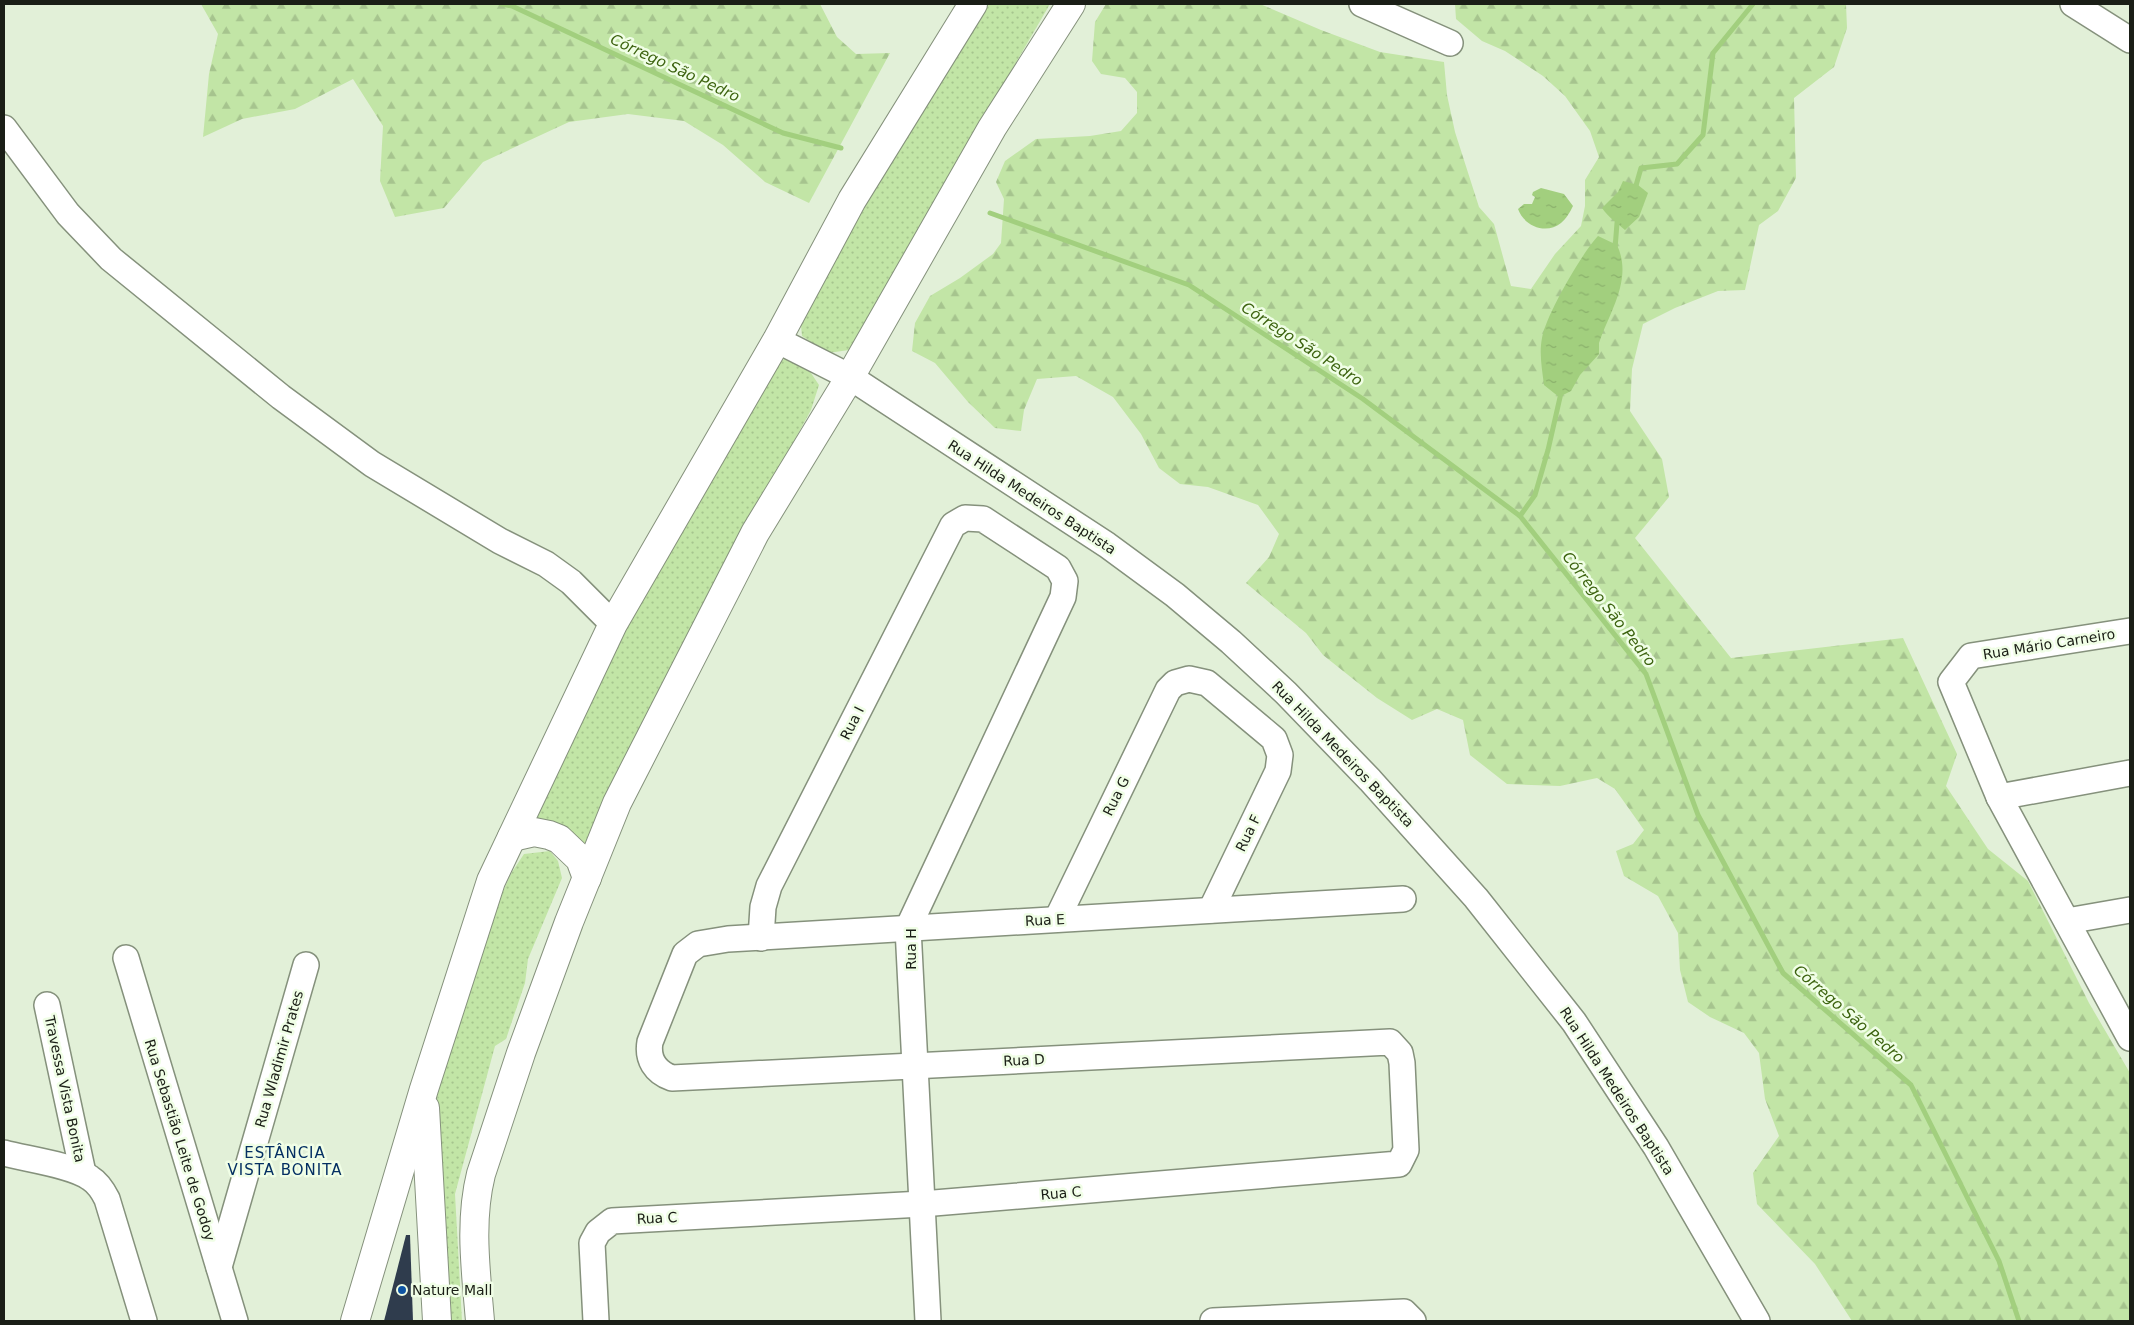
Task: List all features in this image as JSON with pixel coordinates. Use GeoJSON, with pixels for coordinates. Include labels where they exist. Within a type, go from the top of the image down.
{"type":"FeatureCollection","features":[{"type":"Feature","properties":{"kind":"main road"},"geometry":{"type":"LineString","coordinates":[[355,1321],[424,1089],[491,881],[613,624],[777,340],[852,200],[974,4]]}},
{"type":"Feature","properties":{"kind":"main road"},"geometry":{"type":"LineString","coordinates":[[480,1321],[474,1233],[476,1194],[522,1053],[617,803],[756,533],[850,377],[992,128],[1071,4]]}},
{"type":"Feature","properties":{"kind":"main road"},"geometry":{"type":"LineString","coordinates":[[512,837],[534,832],[559,839],[580,859],[587,878]]}},
{"type":"Feature","properties":{"kind":"main road"},"geometry":{"type":"LineString","coordinates":[[424,1089],[437,1321]]}},
{"type":"Feature","properties":{"kind":"street"},"geometry":{"type":"LineString","coordinates":[[1362,4],[1450,42]]}},
{"type":"Feature","properties":{"kind":"street"},"geometry":{"type":"LineString","coordinates":[[2073,4],[2130,40]]}},
{"type":"Feature","properties":{"kind":"street"},"geometry":{"type":"LineString","coordinates":[[4,128],[68,214],[111,259],[281,397],[372,464],[500,541],[546,564],[571,582],[613,624]]}},
{"type":"Feature","properties":{"kind":"street","name":"Rua Hilda Medeiros Baptista"},"geometry":{"type":"LineString","coordinates":[[777,340],[850,377],[1107,545],[1175,595],[1279,687],[1370,780],[1476,898],[1574,1022],[1656,1147],[1758,1321]]}},
{"type":"Feature","properties":{"kind":"street","name":"Rua I"},"geometry":{"type":"LineString","coordinates":[[761,938],[762,908],[769,886],[953,525],[965,518],[983,520],[1058,568],[1065,581]]}},
{"type":"Feature","properties":{"kind":"street","name":"Rua H"},"geometry":{"type":"LineString","coordinates":[[928,1321],[908,928],[1063,596],[1065,581]]}},
{"type":"Feature","properties":{"kind":"street","name":"Rua Mário Carneiro"},"geometry":{"type":"LineString","coordinates":[[1999,797],[1951,682],[1971,656],[2130,631]]}},
{"type":"Feature","properties":{"kind":"street","name":"Rua G"},"geometry":{"type":"LineString","coordinates":[[1056,919],[1168,690],[1175,683],[1194,679],[1208,683],[1274,739],[1280,755]]}},
{"type":"Feature","properties":{"kind":"street","name":"Rua F"},"geometry":{"type":"LineString","coordinates":[[1211,910],[1278,772],[1280,755]]}},
{"type":"Feature","properties":{"kind":"street"},"geometry":{"type":"LineString","coordinates":[[2130,773],[1999,797],[2130,1038]]}},
{"type":"Feature","properties":{"kind":"street","name":"Rua E"},"geometry":{"type":"LineString","coordinates":[[660,1073],[649,1056],[650,1042],[680,962],[689,950],[706,942],[908,928],[1403,899]]}},
{"type":"Feature","properties":{"kind":"street"},"geometry":{"type":"LineString","coordinates":[[2067,921],[2130,910]]}},
{"type":"Feature","properties":{"kind":"street","name":"Rua Sebastião Leite de Godoy"},"geometry":{"type":"LineString","coordinates":[[126,958],[235,1321]]}},
{"type":"Feature","properties":{"kind":"street","name":"Rua Wladimir Prates"},"geometry":{"type":"LineString","coordinates":[[218,1267],[306,965]]}},
{"type":"Feature","properties":{"kind":"street","name":"Travessa Vista Bonita"},"geometry":{"type":"LineString","coordinates":[[47,1005],[89,1177],[107,1199],[144,1321]]}},
{"type":"Feature","properties":{"kind":"street","name":"Rua D"},"geometry":{"type":"LineString","coordinates":[[660,1073],[672,1078],[691,1078],[1390,1042]]}},
{"type":"Feature","properties":{"kind":"street","name":"Rua C"},"geometry":{"type":"LineString","coordinates":[[596,1321],[591,1247],[598,1232],[612,1221],[922,1204],[1399,1164],[1406,1150],[1402,1063],[1400,1054],[1390,1042]]}},
{"type":"Feature","properties":{"kind":"street"},"geometry":{"type":"LineString","coordinates":[[4,1154],[89,1177]]}},
{"type":"Feature","properties":{"kind":"street"},"geometry":{"type":"LineString","coordinates":[[1213,1321],[1409,1316]]}},
{"type":"Feature","properties":{"kind":"green space"},"geometry":{"type":"Polygon","coordinates":[[[201,4],[820,4],[837,37],[856,54],[890,53],[809,203],[765,182],[723,145],[684,121],[628,114],[569,122],[483,162],[444,208],[395,217],[380,181],[383,126],[353,79],[295,109],[242,119],[203,137],[209,74],[218,34],[201,4]]]}},
{"type":"Feature","properties":{"kind":"green space"},"geometry":{"type":"Polygon","coordinates":[[[987,4],[1050,4],[849,350],[828,353],[802,336],[800,315],[987,4]]]}},
{"type":"Feature","properties":{"kind":"green space"},"geometry":{"type":"Polygon","coordinates":[[[1106,4],[1260,4],[1380,52],[1444,62],[1447,95],[1455,132],[1479,207],[1494,224],[1511,286],[1531,289],[1555,254],[1581,226],[1585,206],[1585,180],[1599,157],[1590,131],[1565,96],[1543,76],[1505,51],[1482,41],[1456,19],[1455,4],[1846,4],[1847,28],[1834,67],[1794,98],[1796,178],[1778,211],[1759,225],[1745,290],[1718,291],[1675,308],[1643,324],[1632,369],[1630,411],[1662,459],[1669,497],[1635,538],[1731,658],[1903,638],[1957,754],[1946,786],[1988,849],[2028,881],[2089,1003],[2130,1073],[2130,1321],[1852,1321],[1815,1264],[1757,1204],[1753,1173],[1779,1136],[1765,1099],[1759,1053],[1744,1033],[1710,1017],[1688,1002],[1680,970],[1678,933],[1658,896],[1624,876],[1616,851],[1633,844],[1644,830],[1615,789],[1597,778],[1560,786],[1507,784],[1470,755],[1463,720],[1437,709],[1412,720],[1377,698],[1323,655],[1306,633],[1246,583],[1269,557],[1279,534],[1258,505],[1208,487],[1180,484],[1159,468],[1141,434],[1113,397],[1076,376],[1037,379],[1024,410],[1021,431],[995,428],[968,402],[935,363],[912,351],[915,323],[930,296],[960,278],[993,254],[1001,243],[1004,199],[996,182],[1005,161],[1036,139],[1090,136],[1121,131],[1137,113],[1137,92],[1125,78],[1101,74],[1092,61],[1095,22],[1106,4]]]}},
{"type":"Feature","properties":{"kind":"green space"},"geometry":{"type":"Polygon","coordinates":[[[787,358],[805,364],[819,385],[811,410],[711,592],[585,848],[528,824],[614,644],[771,365],[787,358]]]}},
{"type":"Feature","properties":{"kind":"green space"},"geometry":{"type":"Polygon","coordinates":[[[550,851],[558,861],[562,878],[528,959],[525,983],[506,1039],[495,1046],[455,1194],[462,1321],[445,1321],[439,1194],[437,1087],[498,902],[512,872],[524,854],[550,851]]]}},
{"type":"Feature","properties":{"kind":"water"},"geometry":{"type":"Polygon","coordinates":[[[1623,181],[1638,185],[1648,193],[1639,217],[1625,230],[1602,208],[1618,192],[1623,181]]]}},
{"type":"Feature","properties":{"kind":"water"},"geometry":{"type":"Polygon","coordinates":[[[1541,188],[1564,194],[1573,206],[1565,220],[1555,227],[1536,227],[1525,220],[1518,209],[1524,204],[1532,204],[1535,197],[1532,195],[1533,192],[1541,188]]]}},
{"type":"Feature","properties":{"kind":"water"},"geometry":{"type":"Polygon","coordinates":[[[1598,236],[1617,245],[1621,258],[1621,283],[1614,307],[1599,343],[1599,354],[1580,375],[1571,391],[1559,397],[1544,385],[1541,355],[1542,338],[1550,315],[1565,285],[1598,236]]]}},
{"type":"Feature","properties":{"kind":"building","name":"Nature Mall"},"geometry":{"type":"Polygon","coordinates":[[[406,1235],[410,1235],[413,1321],[384,1321],[406,1235]]]}},
{"type":"Feature","properties":{"kind":"waterway","name":"Córrego São Pedro"},"geometry":{"type":"LineString","coordinates":[[501,4],[512,6],[783,133],[841,148]]}},
{"type":"Feature","properties":{"kind":"waterway"},"geometry":{"type":"LineString","coordinates":[[1635,189],[1641,168],[1677,164],[1703,135],[1713,53],[1753,4]]}},
{"type":"Feature","properties":{"kind":"waterway","name":"Córrego São Pedro"},"geometry":{"type":"LineString","coordinates":[[990,213],[1189,285],[1363,399],[1520,516],[1646,674],[1698,815],[1783,973],[1911,1085],[1999,1261],[2019,1321]]}},
{"type":"Feature","properties":{"kind":"waterway"},"geometry":{"type":"LineString","coordinates":[[1615,249],[1617,223],[1620,219]]}},
{"type":"Feature","properties":{"kind":"waterway"},"geometry":{"type":"LineString","coordinates":[[1520,516],[1535,495],[1561,393]]}},
{"type":"Feature","properties":{"kind":"place","name":"Nature Mall"},"geometry":{"type":"Point","coordinates":[402,1290]}},
{"type":"Feature","properties":{"kind":"district","name":"ESTÂNCIA VISTA BONITA"},"geometry":{"type":"Point","coordinates":[285,1162]}}]}
